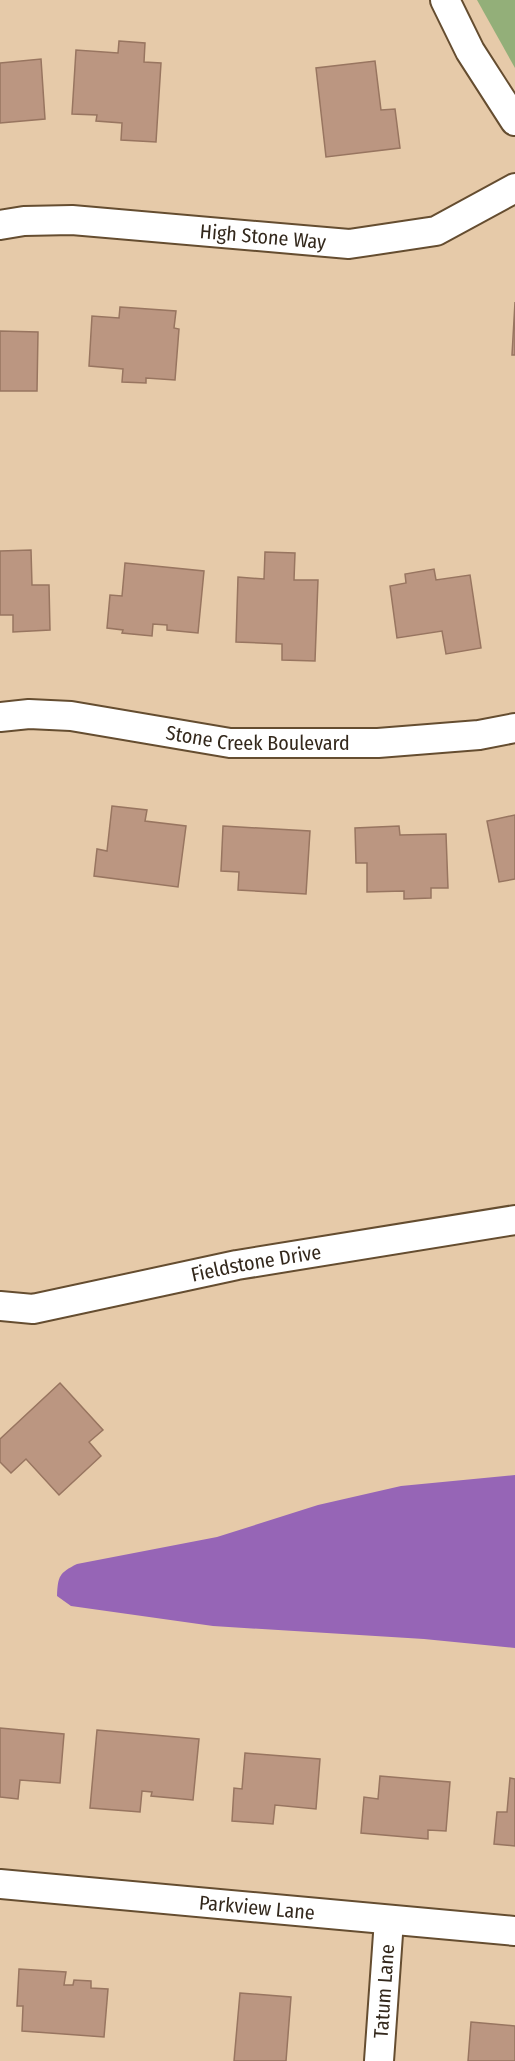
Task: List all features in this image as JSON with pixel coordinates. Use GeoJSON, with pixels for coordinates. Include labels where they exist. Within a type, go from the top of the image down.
{"type":"FeatureCollection","features":[{"type":"Feature","properties":{"kind":"street"},"geometry":{"type":"LineString","coordinates":[[445,0],[470,51],[515,120]]}},
{"type":"Feature","properties":{"kind":"street","name":"High Stone Way"},"geometry":{"type":"LineString","coordinates":[[0,225],[24,221],[72,220],[349,244],[436,231],[515,188]]}},
{"type":"Feature","properties":{"kind":"street","name":"Stone Creek Boulevard"},"geometry":{"type":"LineString","coordinates":[[0,717],[29,714],[71,716],[230,743],[378,743],[479,735],[515,728]]}},
{"type":"Feature","properties":{"kind":"street","name":"Fieldstone Drive"},"geometry":{"type":"LineString","coordinates":[[0,1306],[33,1309],[237,1265],[515,1220]]}},
{"type":"Feature","properties":{"kind":"street","name":"Parkview Lane"},"geometry":{"type":"LineString","coordinates":[[0,1884],[515,1931]]}},
{"type":"Feature","properties":{"kind":"street","name":"Tatum Lane"},"geometry":{"type":"LineString","coordinates":[[379,2061],[389,1920]]}},
{"type":"Feature","properties":{"kind":"green space"},"geometry":{"type":"Polygon","coordinates":[[[477,0],[515,0],[515,68],[477,0]]]}},
{"type":"Feature","properties":{"kind":"shaded area"},"geometry":{"type":"Polygon","coordinates":[[[515,1475],[515,1648],[424,1639],[213,1626],[71,1606],[57,1596],[61,1576],[77,1564],[217,1537],[318,1505],[401,1486],[515,1475]]]}},
{"type":"Feature","properties":{"kind":"building"},"geometry":{"type":"Polygon","coordinates":[[[119,41],[145,43],[144,62],[161,63],[156,142],[121,140],[122,123],[96,121],[97,115],[72,114],[76,50],[118,53],[119,41]]]}},
{"type":"Feature","properties":{"kind":"building"},"geometry":{"type":"Polygon","coordinates":[[[41,59],[45,119],[0,123],[0,63],[41,59]]]}},
{"type":"Feature","properties":{"kind":"building"},"geometry":{"type":"Polygon","coordinates":[[[375,61],[381,110],[395,109],[400,148],[326,157],[316,68],[375,61]]]}},
{"type":"Feature","properties":{"kind":"building"},"geometry":{"type":"Polygon","coordinates":[[[515,302],[515,355],[512,355],[515,302]]]}},
{"type":"Feature","properties":{"kind":"building"},"geometry":{"type":"Polygon","coordinates":[[[120,307],[176,311],[174,328],[179,329],[175,380],[146,378],[146,383],[122,382],[123,369],[89,366],[92,316],[119,318],[120,307]]]}},
{"type":"Feature","properties":{"kind":"building"},"geometry":{"type":"Polygon","coordinates":[[[0,331],[38,332],[37,391],[0,391],[0,331]]]}},
{"type":"Feature","properties":{"kind":"building"},"geometry":{"type":"Polygon","coordinates":[[[31,550],[32,585],[49,585],[50,630],[13,632],[13,615],[0,615],[0,551],[31,550]]]}},
{"type":"Feature","properties":{"kind":"building"},"geometry":{"type":"Polygon","coordinates":[[[265,552],[295,553],[294,580],[318,580],[315,661],[282,660],[282,644],[236,642],[238,577],[264,579],[265,552]]]}},
{"type":"Feature","properties":{"kind":"building"},"geometry":{"type":"Polygon","coordinates":[[[125,563],[204,571],[198,633],[167,630],[167,625],[153,624],[152,636],[122,633],[123,630],[107,628],[110,595],[122,596],[125,563]]]}},
{"type":"Feature","properties":{"kind":"building"},"geometry":{"type":"Polygon","coordinates":[[[434,569],[436,580],[470,575],[481,648],[446,654],[442,631],[397,638],[390,586],[406,583],[405,574],[434,569]]]}},
{"type":"Feature","properties":{"kind":"building"},"geometry":{"type":"Polygon","coordinates":[[[112,806],[147,810],[145,821],[186,826],[178,887],[94,876],[97,849],[107,851],[112,806]]]}},
{"type":"Feature","properties":{"kind":"building"},"geometry":{"type":"Polygon","coordinates":[[[515,815],[515,879],[499,882],[487,821],[515,815]]]}},
{"type":"Feature","properties":{"kind":"building"},"geometry":{"type":"Polygon","coordinates":[[[223,826],[310,831],[306,894],[238,890],[239,872],[221,871],[223,826]]]}},
{"type":"Feature","properties":{"kind":"building"},"geometry":{"type":"Polygon","coordinates":[[[399,826],[400,835],[446,834],[448,888],[431,888],[431,898],[404,899],[404,891],[367,892],[367,863],[356,863],[355,828],[399,826]]]}},
{"type":"Feature","properties":{"kind":"building"},"geometry":{"type":"Polygon","coordinates":[[[60,1383],[103,1430],[89,1442],[101,1456],[59,1495],[26,1459],[11,1473],[0,1462],[0,1439],[60,1383]]]}},
{"type":"Feature","properties":{"kind":"building"},"geometry":{"type":"Polygon","coordinates":[[[0,1728],[64,1734],[60,1783],[20,1780],[18,1799],[0,1797],[0,1728]]]}},
{"type":"Feature","properties":{"kind":"building"},"geometry":{"type":"Polygon","coordinates":[[[97,1730],[199,1739],[193,1800],[151,1796],[152,1792],[142,1791],[140,1812],[90,1808],[97,1730]]]}},
{"type":"Feature","properties":{"kind":"building"},"geometry":{"type":"Polygon","coordinates":[[[245,1753],[320,1759],[316,1809],[275,1805],[273,1824],[232,1821],[234,1788],[242,1789],[245,1753]]]}},
{"type":"Feature","properties":{"kind":"building"},"geometry":{"type":"Polygon","coordinates":[[[380,1776],[450,1782],[446,1831],[428,1830],[428,1839],[361,1833],[364,1797],[378,1799],[380,1776]]]}},
{"type":"Feature","properties":{"kind":"building"},"geometry":{"type":"Polygon","coordinates":[[[510,1778],[515,1779],[515,1846],[494,1844],[497,1812],[507,1812],[510,1778]]]}},
{"type":"Feature","properties":{"kind":"building"},"geometry":{"type":"Polygon","coordinates":[[[19,1969],[66,1972],[64,1985],[73,1985],[74,1980],[91,1981],[91,1988],[108,1989],[104,2037],[22,2031],[23,2006],[17,2006],[19,1969]]]}},
{"type":"Feature","properties":{"kind":"building"},"geometry":{"type":"Polygon","coordinates":[[[240,1993],[291,1997],[286,2061],[234,2061],[240,1993]]]}},
{"type":"Feature","properties":{"kind":"building"},"geometry":{"type":"Polygon","coordinates":[[[471,2022],[515,2026],[515,2061],[468,2061],[471,2022]]]}}]}
